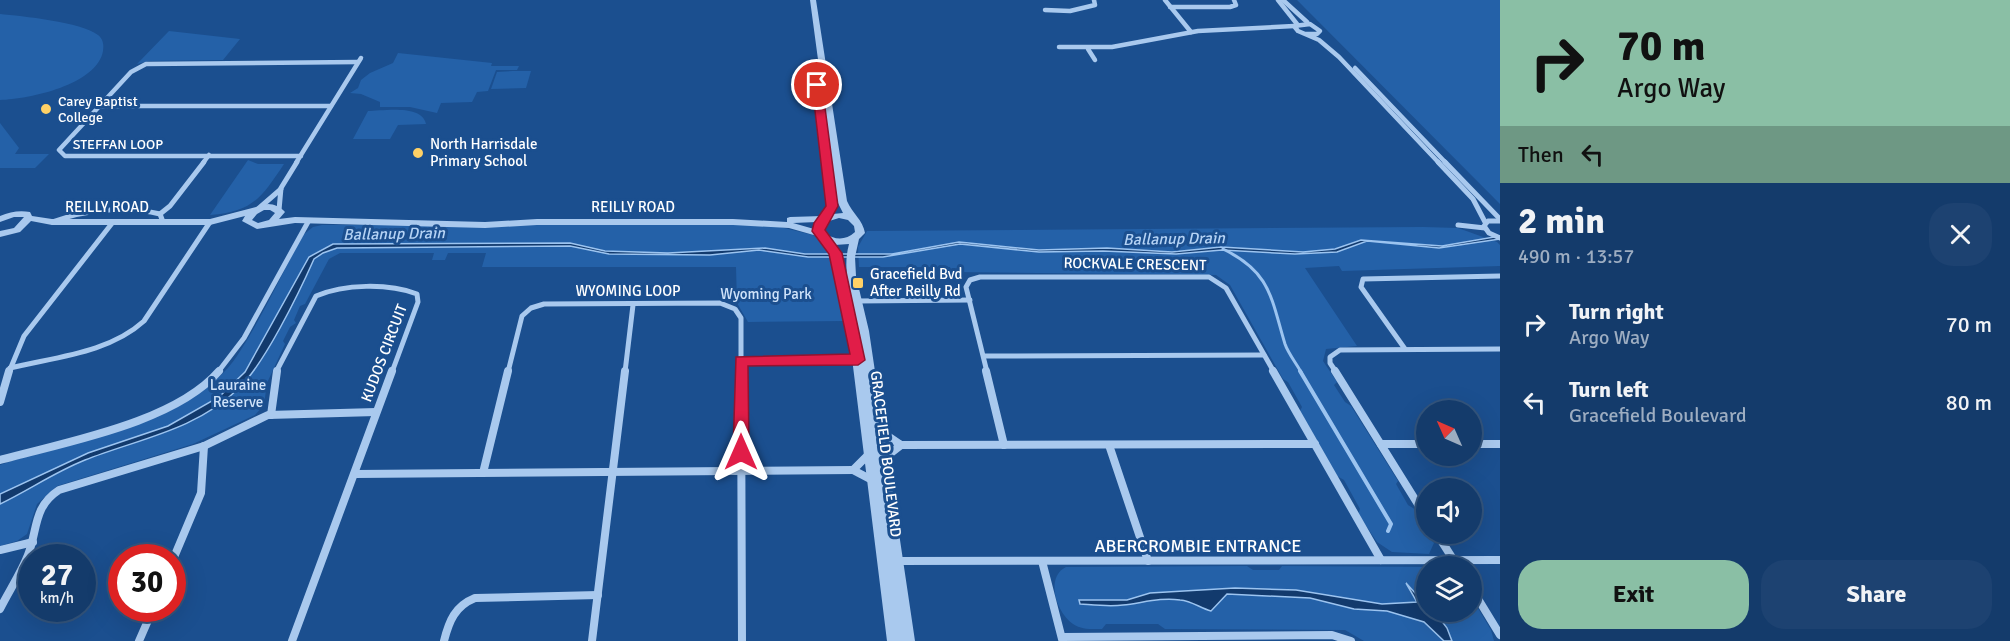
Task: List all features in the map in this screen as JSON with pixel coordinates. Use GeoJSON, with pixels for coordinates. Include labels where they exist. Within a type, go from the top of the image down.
{"type":"FeatureCollection","features":[{"type":"Feature","properties":{"kind":"street"},"geometry":{"type":"LineString","coordinates":[[806,0],[832,206],[818,227],[823,237],[841,243],[855,238],[860,229],[855,220],[846,212],[842,201],[813,0]]}},
{"type":"Feature","properties":{"kind":"street"},"geometry":{"type":"LineString","coordinates":[[1045,10],[1059,12],[1090,8],[1095,5],[1094,0]]}},
{"type":"Feature","properties":{"kind":"street"},"geometry":{"type":"LineString","coordinates":[[1165,0],[1191,32]]}},
{"type":"Feature","properties":{"kind":"street"},"geometry":{"type":"LineString","coordinates":[[1170,7],[1230,7],[1236,5],[1234,0]]}},
{"type":"Feature","properties":{"kind":"street"},"geometry":{"type":"LineString","coordinates":[[1278,0],[1295,25],[1330,49],[1414,135],[1473,199],[1485,225],[1500,238]]}},
{"type":"Feature","properties":{"kind":"street"},"geometry":{"type":"LineString","coordinates":[[1283,0],[1310,24],[1317,27],[1319,33],[1500,220],[1485,225],[1458,225]]}},
{"type":"Feature","properties":{"kind":"street"},"geometry":{"type":"LineString","coordinates":[[1059,47],[1088,49],[1126,45],[1191,32],[1310,24]]}},
{"type":"Feature","properties":{"kind":"street"},"geometry":{"type":"LineString","coordinates":[[1271,28],[1319,33]]}},
{"type":"Feature","properties":{"kind":"street"},"geometry":{"type":"LineString","coordinates":[[1088,49],[1095,60]]}},
{"type":"Feature","properties":{"kind":"street","name":"STEFFAN LOOP"},"geometry":{"type":"LineString","coordinates":[[301,156],[61,154],[59,150],[61,145],[134,69],[154,63],[359,60],[331,106]]}},
{"type":"Feature","properties":{"kind":"street"},"geometry":{"type":"LineString","coordinates":[[98,106],[331,106]]}},
{"type":"Feature","properties":{"kind":"street"},"geometry":{"type":"LineString","coordinates":[[250,224],[247,218],[281,188],[331,106]]}},
{"type":"Feature","properties":{"kind":"street"},"geometry":{"type":"LineString","coordinates":[[161,218],[209,155]]}},
{"type":"Feature","properties":{"kind":"street"},"geometry":{"type":"LineString","coordinates":[[268,224],[276,219],[279,211],[278,201],[281,188]]}},
{"type":"Feature","properties":{"kind":"street"},"geometry":{"type":"LineString","coordinates":[[256,210],[272,207],[279,211]]}},
{"type":"Feature","properties":{"kind":"street","name":"REILLY ROAD"},"geometry":{"type":"LineString","coordinates":[[26,223],[112,222],[161,218],[210,222],[225,220],[256,210]]}},
{"type":"Feature","properties":{"kind":"street","name":"REILLY ROAD"},"geometry":{"type":"LineString","coordinates":[[51,222],[80,212],[148,211],[161,218]]}},
{"type":"Feature","properties":{"kind":"street","name":"REILLY ROAD"},"geometry":{"type":"LineString","coordinates":[[279,211],[295,220]]}},
{"type":"Feature","properties":{"kind":"street"},"geometry":{"type":"LineString","coordinates":[[1,218],[23,213],[26,223],[2,235]]}},
{"type":"Feature","properties":{"kind":"street"},"geometry":{"type":"LineString","coordinates":[[825,218],[839,215],[855,220]]}},
{"type":"Feature","properties":{"kind":"street","name":"REILLY ROAD"},"geometry":{"type":"LineString","coordinates":[[733,222],[764,218],[800,221],[825,218]]}},
{"type":"Feature","properties":{"kind":"street","name":"REILLY ROAD"},"geometry":{"type":"LineString","coordinates":[[225,220],[257,226],[295,220],[466,225],[534,222],[733,222],[789,225],[823,237]]}},
{"type":"Feature","properties":{"kind":"street"},"geometry":{"type":"LineString","coordinates":[[0,402],[10,368],[29,327],[112,222]]}},
{"type":"Feature","properties":{"kind":"street"},"geometry":{"type":"LineString","coordinates":[[10,368],[112,342],[131,333],[144,321],[210,222]]}},
{"type":"Feature","properties":{"kind":"street"},"geometry":{"type":"LineString","coordinates":[[0,460],[141,419],[170,407],[203,386],[234,354],[308,222]]}},
{"type":"Feature","properties":{"kind":"street","name":"GRACEFIELD BOULEVARD"},"geometry":{"type":"LineString","coordinates":[[823,237],[835,253],[858,360],[894,641]]}},
{"type":"Feature","properties":{"kind":"street","name":"GRACEFIELD BOULEVARD"},"geometry":{"type":"LineString","coordinates":[[855,238],[850,261],[879,430],[908,641]]}},
{"type":"Feature","properties":{"kind":"street"},"geometry":{"type":"LineString","coordinates":[[1405,350],[1361,287],[1364,278],[1500,276]]}},
{"type":"Feature","properties":{"kind":"street","name":"ROCKVALE CRESCENT"},"geometry":{"type":"LineString","coordinates":[[970,300],[966,285],[977,277],[1209,277],[1226,288],[1381,560]]}},
{"type":"Feature","properties":{"kind":"street","name":"KUDOS CIRCUIT"},"geometry":{"type":"LineString","coordinates":[[271,415],[274,376],[316,296],[334,289],[410,290],[417,294],[418,302],[292,641]]}},
{"type":"Feature","properties":{"kind":"street"},"geometry":{"type":"LineString","coordinates":[[857,301],[970,300],[1004,445]]}},
{"type":"Feature","properties":{"kind":"street","name":"WYOMING LOOP"},"geometry":{"type":"LineString","coordinates":[[483,473],[522,316],[526,311],[544,304],[720,303],[731,306],[741,318],[742,641]]}},
{"type":"Feature","properties":{"kind":"street"},"geometry":{"type":"LineString","coordinates":[[592,641],[633,305]]}},
{"type":"Feature","properties":{"kind":"street"},"geometry":{"type":"LineString","coordinates":[[1416,502],[1330,363],[1330,357],[1340,350],[1500,349]]}},
{"type":"Feature","properties":{"kind":"street"},"geometry":{"type":"LineString","coordinates":[[984,356],[1264,355]]}},
{"type":"Feature","properties":{"kind":"street"},"geometry":{"type":"LineString","coordinates":[[741,360],[858,360]]}},
{"type":"Feature","properties":{"kind":"street"},"geometry":{"type":"LineString","coordinates":[[0,609],[33,542],[41,507],[47,498],[59,490],[204,446],[248,423],[271,415],[376,412]]}},
{"type":"Feature","properties":{"kind":"street"},"geometry":{"type":"LineString","coordinates":[[879,430],[901,445],[1315,444]]}},
{"type":"Feature","properties":{"kind":"street"},"geometry":{"type":"LineString","coordinates":[[1381,444],[1416,444]]}},
{"type":"Feature","properties":{"kind":"street"},"geometry":{"type":"LineString","coordinates":[[1482,444],[1500,444]]}},
{"type":"Feature","properties":{"kind":"street"},"geometry":{"type":"LineString","coordinates":[[883,460],[901,445]]}},
{"type":"Feature","properties":{"kind":"street"},"geometry":{"type":"LineString","coordinates":[[1109,445],[1148,561]]}},
{"type":"Feature","properties":{"kind":"street"},"geometry":{"type":"LineString","coordinates":[[180,544],[201,493],[204,446]]}},
{"type":"Feature","properties":{"kind":"street"},"geometry":{"type":"LineString","coordinates":[[853,470],[869,454]]}},
{"type":"Feature","properties":{"kind":"street"},"geometry":{"type":"LineString","coordinates":[[355,474],[853,470],[873,481]]}},
{"type":"Feature","properties":{"kind":"street"},"geometry":{"type":"LineString","coordinates":[[0,550],[33,542]]}},
{"type":"Feature","properties":{"kind":"street","name":"ABERCROMBIE ENTRANCE"},"geometry":{"type":"LineString","coordinates":[[897,561],[1381,560],[1416,562]]}},
{"type":"Feature","properties":{"kind":"street","name":"ABERCROMBIE ENTRANCE"},"geometry":{"type":"LineString","coordinates":[[1482,562],[1500,560]]}},
{"type":"Feature","properties":{"kind":"street"},"geometry":{"type":"LineString","coordinates":[[1042,561],[1062,639],[1332,634],[1351,641]]}},
{"type":"Feature","properties":{"kind":"street"},"geometry":{"type":"LineString","coordinates":[[444,641],[453,614],[472,599],[598,595]]}},
{"type":"Feature","properties":{"kind":"street"},"geometry":{"type":"LineString","coordinates":[[1482,605],[1500,635]]}},
{"type":"Feature","properties":{"kind":"street"},"geometry":{"type":"LineString","coordinates":[[139,641],[147,622]]}},
{"type":"Feature","properties":{"kind":"green space"},"geometry":{"type":"Polygon","coordinates":[[[1297,0],[1500,0],[1500,204],[1297,0]]]}},
{"type":"Feature","properties":{"kind":"green space"},"geometry":{"type":"Polygon","coordinates":[[[0,14],[51,20],[90,30],[103,42],[103,51],[98,63],[88,73],[60,88],[27,97],[0,100],[0,14]]]}},
{"type":"Feature","properties":{"kind":"green space"},"geometry":{"type":"Polygon","coordinates":[[[169,31],[240,39],[223,60],[149,61],[137,64],[169,31]]]}},
{"type":"Feature","properties":{"kind":"green space"},"geometry":{"type":"Polygon","coordinates":[[[398,53],[492,63],[491,66],[519,66],[517,70],[496,70],[488,91],[477,92],[472,102],[441,103],[437,113],[410,107],[380,107],[380,102],[361,94],[350,93],[358,88],[361,80],[370,73],[393,63],[398,53]]]}},
{"type":"Feature","properties":{"kind":"green space"},"geometry":{"type":"Polygon","coordinates":[[[531,71],[526,88],[491,89],[497,72],[531,71]]]}},
{"type":"Feature","properties":{"kind":"green space"},"geometry":{"type":"Polygon","coordinates":[[[368,111],[410,111],[423,118],[426,124],[398,125],[390,139],[353,139],[368,111]]]}},
{"type":"Feature","properties":{"kind":"green space"},"geometry":{"type":"Polygon","coordinates":[[[0,123],[19,148],[15,154],[49,154],[35,168],[0,168],[0,123]]]}},
{"type":"Feature","properties":{"kind":"green space"},"geometry":{"type":"Polygon","coordinates":[[[248,160],[258,164],[284,164],[255,201],[237,210],[210,215],[248,160]]]}},
{"type":"Feature","properties":{"kind":"green space"},"geometry":{"type":"Polygon","coordinates":[[[322,225],[772,225],[813,235],[829,246],[845,321],[748,322],[737,303],[736,267],[482,267],[486,253],[448,253],[445,260],[432,260],[434,253],[340,253],[329,259],[305,304],[300,306],[294,320],[296,323],[290,327],[283,341],[285,344],[267,383],[264,405],[255,415],[193,444],[57,486],[37,504],[27,534],[17,541],[0,546],[0,465],[129,426],[162,413],[192,397],[217,378],[237,356],[303,235],[313,227],[322,225]]]}},
{"type":"Feature","properties":{"kind":"green space"},"geometry":{"type":"Polygon","coordinates":[[[1423,227],[1458,228],[1497,242],[1500,245],[1500,266],[1342,271],[1339,266],[1305,268],[1357,346],[1326,349],[1323,361],[1337,382],[1334,385],[1345,402],[1351,406],[1398,481],[1396,484],[1408,505],[1416,510],[1416,544],[1434,544],[1429,554],[1392,552],[1377,542],[1358,514],[1360,509],[1344,480],[1337,476],[1300,411],[1302,407],[1288,382],[1283,379],[1230,285],[1216,275],[952,272],[950,267],[859,267],[858,247],[867,231],[1423,227]]]}},
{"type":"Feature","properties":{"kind":"green space"},"geometry":{"type":"Polygon","coordinates":[[[1247,566],[1253,570],[1279,570],[1282,566],[1416,567],[1416,622],[1482,622],[1482,615],[1491,630],[1494,641],[1364,641],[1345,630],[1165,629],[1158,624],[1106,624],[1102,629],[1087,629],[1076,626],[1067,619],[1058,604],[1055,595],[1056,579],[1066,567],[1247,566]]]}},
{"type":"Feature","properties":{"kind":"shaded area"},"geometry":{"type":"Polygon","coordinates":[[[1500,236],[1500,239],[1439,248],[1367,241],[1337,252],[1295,254],[1222,250],[1176,254],[1103,251],[1039,252],[960,244],[883,257],[808,257],[759,250],[710,255],[609,254],[570,246],[337,248],[314,259],[270,346],[248,378],[222,403],[166,432],[74,465],[0,504],[0,494],[88,453],[168,426],[219,397],[245,372],[309,257],[333,244],[570,243],[605,251],[668,253],[765,248],[805,254],[892,254],[959,242],[1039,250],[1107,248],[1172,252],[1221,247],[1303,252],[1335,249],[1361,240],[1442,246],[1500,236]]]}},
{"type":"Feature","properties":{"kind":"shaded area"},"geometry":{"type":"Polygon","coordinates":[[[1406,583],[1416,594],[1416,600],[1406,583]]]}},
{"type":"Feature","properties":{"kind":"shaded area"},"geometry":{"type":"Polygon","coordinates":[[[1235,588],[1296,590],[1382,604],[1416,602],[1416,620],[1387,611],[1354,609],[1310,598],[1227,594],[1211,611],[1173,599],[1113,606],[1080,604],[1079,600],[1127,600],[1150,593],[1235,588]]]}},
{"type":"Feature","properties":{"kind":"shaded area"},"geometry":{"type":"Polygon","coordinates":[[[1424,622],[1442,622],[1452,641],[1444,641],[1424,622]]]}},
{"type":"Feature","properties":{"kind":"waterway","name":"Ballanup Drain"},"geometry":{"type":"LineString","coordinates":[[1223,249],[1251,267],[1267,288],[1286,347],[1301,372]]}},
{"type":"Feature","properties":{"kind":"waterway"},"geometry":{"type":"LineString","coordinates":[[1300,371],[1391,524],[1388,531]]}},
{"type":"Feature","properties":{"kind":"place","name":"Carey Baptist College"},"geometry":{"type":"Point","coordinates":[46,109]}},
{"type":"Feature","properties":{"kind":"place","name":"North Harrisdale Primary School"},"geometry":{"type":"Point","coordinates":[418,153]}},
{"type":"Feature","properties":{"kind":"place","name":"Gracefield Bvd After Reilly Rd"},"geometry":{"type":"Point","coordinates":[858,283]}},
{"type":"Feature","properties":{"kind":"route"},"geometry":{"type":"LineString","coordinates":[[741,452],[741,360],[858,360],[835,253],[818,231],[820,223],[827,217],[832,206],[817,85]]}},
{"type":"Feature","properties":{"kind":"park label","name":"Wyoming Park"},"geometry":{"type":"Point","coordinates":[766,294]}},
{"type":"Feature","properties":{"kind":"park label","name":"Lauraine Reserve"},"geometry":{"type":"Point","coordinates":[238,394]}}]}
